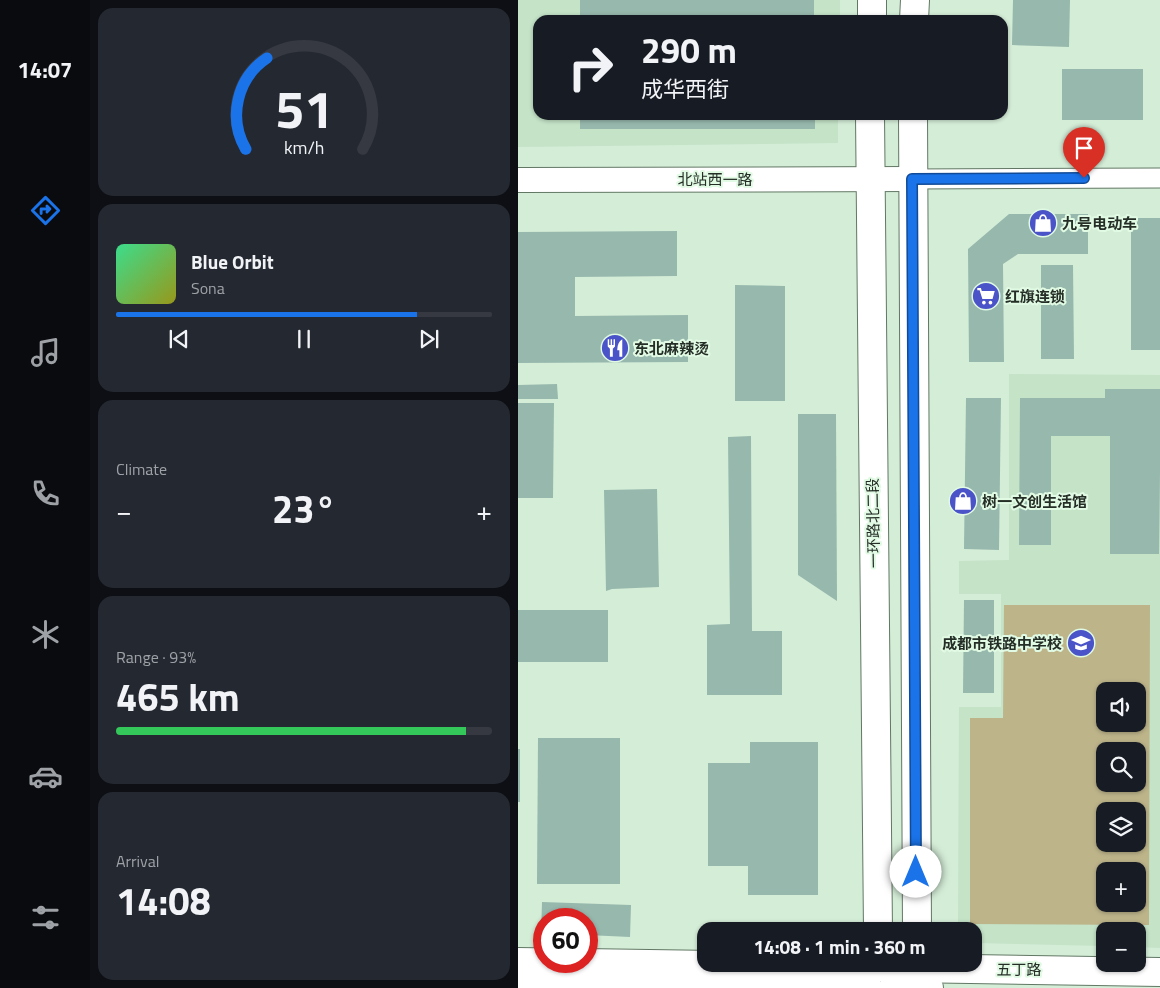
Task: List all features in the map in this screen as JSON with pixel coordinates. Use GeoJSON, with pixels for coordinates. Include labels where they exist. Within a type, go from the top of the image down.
{"type":"FeatureCollection","features":[{"type":"Feature","properties":{"kind":"main road"},"geometry":{"type":"LineString","coordinates":[[872,0],[872,15]]}},
{"type":"Feature","properties":{"kind":"main road"},"geometry":{"type":"LineString","coordinates":[[914,0],[914,15]]}},
{"type":"Feature","properties":{"kind":"main road","name":"一环路北二段"},"geometry":{"type":"LineString","coordinates":[[870,120],[878,922]]}},
{"type":"Feature","properties":{"kind":"main road"},"geometry":{"type":"LineString","coordinates":[[913,120],[917,922]]}},
{"type":"Feature","properties":{"kind":"main road"},"geometry":{"type":"LineString","coordinates":[[518,962],[879,979]]}},
{"type":"Feature","properties":{"kind":"main road","name":"五丁路"},"geometry":{"type":"LineString","coordinates":[[879,979],[1160,972]]}},
{"type":"Feature","properties":{"kind":"main road"},"geometry":{"type":"LineString","coordinates":[[518,983],[879,979]]}},
{"type":"Feature","properties":{"kind":"street"},"geometry":{"type":"LineString","coordinates":[[912,179],[1160,178]]}},
{"type":"Feature","properties":{"kind":"street","name":"北站西一路"},"geometry":{"type":"LineString","coordinates":[[518,180],[912,179]]}},
{"type":"Feature","properties":{"kind":"shaded area"},"geometry":{"type":"Polygon","coordinates":[[[518,0],[840,0],[840,15],[533,15],[533,120],[838,120],[838,143],[518,147],[518,0]]]}},
{"type":"Feature","properties":{"kind":"shaded area","name":"成都市铁路中学校"},"geometry":{"type":"Polygon","coordinates":[[[1009,374],[1160,375],[1160,948],[1146,947],[1146,922],[1096,922],[1096,946],[982,943],[982,922],[958,922],[959,707],[1001,707],[1001,594],[959,594],[959,561],[1009,560],[1009,374]]]}},
{"type":"Feature","properties":{"kind":"shaded area"},"geometry":{"type":"Polygon","coordinates":[[[1004,605],[1150,605],[1149,925],[1146,925],[1146,922],[1096,922],[1096,925],[982,924],[982,922],[970,922],[970,718],[1003,718],[1004,605]]]}},
{"type":"Feature","properties":{"kind":"building"},"geometry":{"type":"Polygon","coordinates":[[[580,0],[814,0],[814,15],[580,15],[580,0]]]}},
{"type":"Feature","properties":{"kind":"building"},"geometry":{"type":"Polygon","coordinates":[[[1013,0],[1070,0],[1069,47],[1012,45],[1013,0]]]}},
{"type":"Feature","properties":{"kind":"building"},"geometry":{"type":"Polygon","coordinates":[[[1062,69],[1143,69],[1143,120],[1062,120],[1062,69]]]}},
{"type":"Feature","properties":{"kind":"building"},"geometry":{"type":"Polygon","coordinates":[[[580,120],[815,120],[815,129],[580,129],[580,120]]]}},
{"type":"Feature","properties":{"kind":"building"},"geometry":{"type":"Polygon","coordinates":[[[1009,214],[1088,214],[1088,254],[1018,254],[1003,264],[1004,362],[969,362],[968,249],[1009,214]]]}},
{"type":"Feature","properties":{"kind":"building"},"geometry":{"type":"Polygon","coordinates":[[[1131,218],[1161,218],[1161,350],[1131,350],[1131,218]]]}},
{"type":"Feature","properties":{"kind":"building"},"geometry":{"type":"Polygon","coordinates":[[[677,231],[677,276],[575,277],[575,316],[688,315],[688,362],[518,363],[518,232],[677,231]]]}},
{"type":"Feature","properties":{"kind":"building"},"geometry":{"type":"Polygon","coordinates":[[[1041,265],[1073,265],[1074,359],[1041,359],[1041,265]]]}},
{"type":"Feature","properties":{"kind":"building"},"geometry":{"type":"Polygon","coordinates":[[[735,285],[785,286],[785,401],[735,401],[735,285]]]}},
{"type":"Feature","properties":{"kind":"building"},"geometry":{"type":"Polygon","coordinates":[[[557,384],[558,399],[518,399],[518,385],[557,384]]]}},
{"type":"Feature","properties":{"kind":"building"},"geometry":{"type":"Polygon","coordinates":[[[1105,389],[1161,389],[1159,554],[1110,554],[1110,436],[1051,436],[1051,545],[1019,545],[1020,398],[1105,398],[1105,389]]]}},
{"type":"Feature","properties":{"kind":"building"},"geometry":{"type":"Polygon","coordinates":[[[966,398],[1001,398],[999,550],[964,549],[966,398]]]}},
{"type":"Feature","properties":{"kind":"building"},"geometry":{"type":"Polygon","coordinates":[[[518,403],[554,403],[553,498],[518,498],[518,403]]]}},
{"type":"Feature","properties":{"kind":"building"},"geometry":{"type":"Polygon","coordinates":[[[798,414],[836,414],[837,601],[798,575],[798,414]]]}},
{"type":"Feature","properties":{"kind":"building"},"geometry":{"type":"Polygon","coordinates":[[[751,436],[752,631],[782,631],[782,695],[707,695],[707,625],[730,624],[728,437],[751,436]]]}},
{"type":"Feature","properties":{"kind":"building"},"geometry":{"type":"Polygon","coordinates":[[[657,489],[659,587],[612,589],[606,591],[604,490],[657,489]]]}},
{"type":"Feature","properties":{"kind":"building"},"geometry":{"type":"Polygon","coordinates":[[[964,600],[994,600],[994,693],[963,693],[964,600]]]}},
{"type":"Feature","properties":{"kind":"building"},"geometry":{"type":"Polygon","coordinates":[[[518,610],[608,610],[608,662],[518,662],[518,610]]]}},
{"type":"Feature","properties":{"kind":"building"},"geometry":{"type":"Polygon","coordinates":[[[538,738],[620,738],[620,884],[537,884],[538,738]]]}},
{"type":"Feature","properties":{"kind":"building"},"geometry":{"type":"Polygon","coordinates":[[[750,742],[818,742],[818,895],[748,895],[748,866],[708,866],[708,763],[750,763],[750,742]]]}},
{"type":"Feature","properties":{"kind":"building"},"geometry":{"type":"Polygon","coordinates":[[[518,749],[520,749],[520,802],[518,802],[518,749]]]}},
{"type":"Feature","properties":{"kind":"building"},"geometry":{"type":"Polygon","coordinates":[[[542,902],[631,905],[630,937],[598,936],[598,908],[542,908],[542,902]]]}},
{"type":"Feature","properties":{"kind":"place","name":"九号电动车"},"geometry":{"type":"Point","coordinates":[1043,223]}},
{"type":"Feature","properties":{"kind":"place","name":"红旗连锁"},"geometry":{"type":"Point","coordinates":[986,296]}},
{"type":"Feature","properties":{"kind":"place","name":"东北麻辣烫"},"geometry":{"type":"Point","coordinates":[615,348]}},
{"type":"Feature","properties":{"kind":"place","name":"树一文创生活馆"},"geometry":{"type":"Point","coordinates":[963,501]}},
{"type":"Feature","properties":{"kind":"place","name":"成都市铁路中学校"},"geometry":{"type":"Point","coordinates":[1081,643]}},
{"type":"Feature","properties":{"kind":"route"},"geometry":{"type":"LineString","coordinates":[[916,872],[912,179],[1084,178]]}}]}
